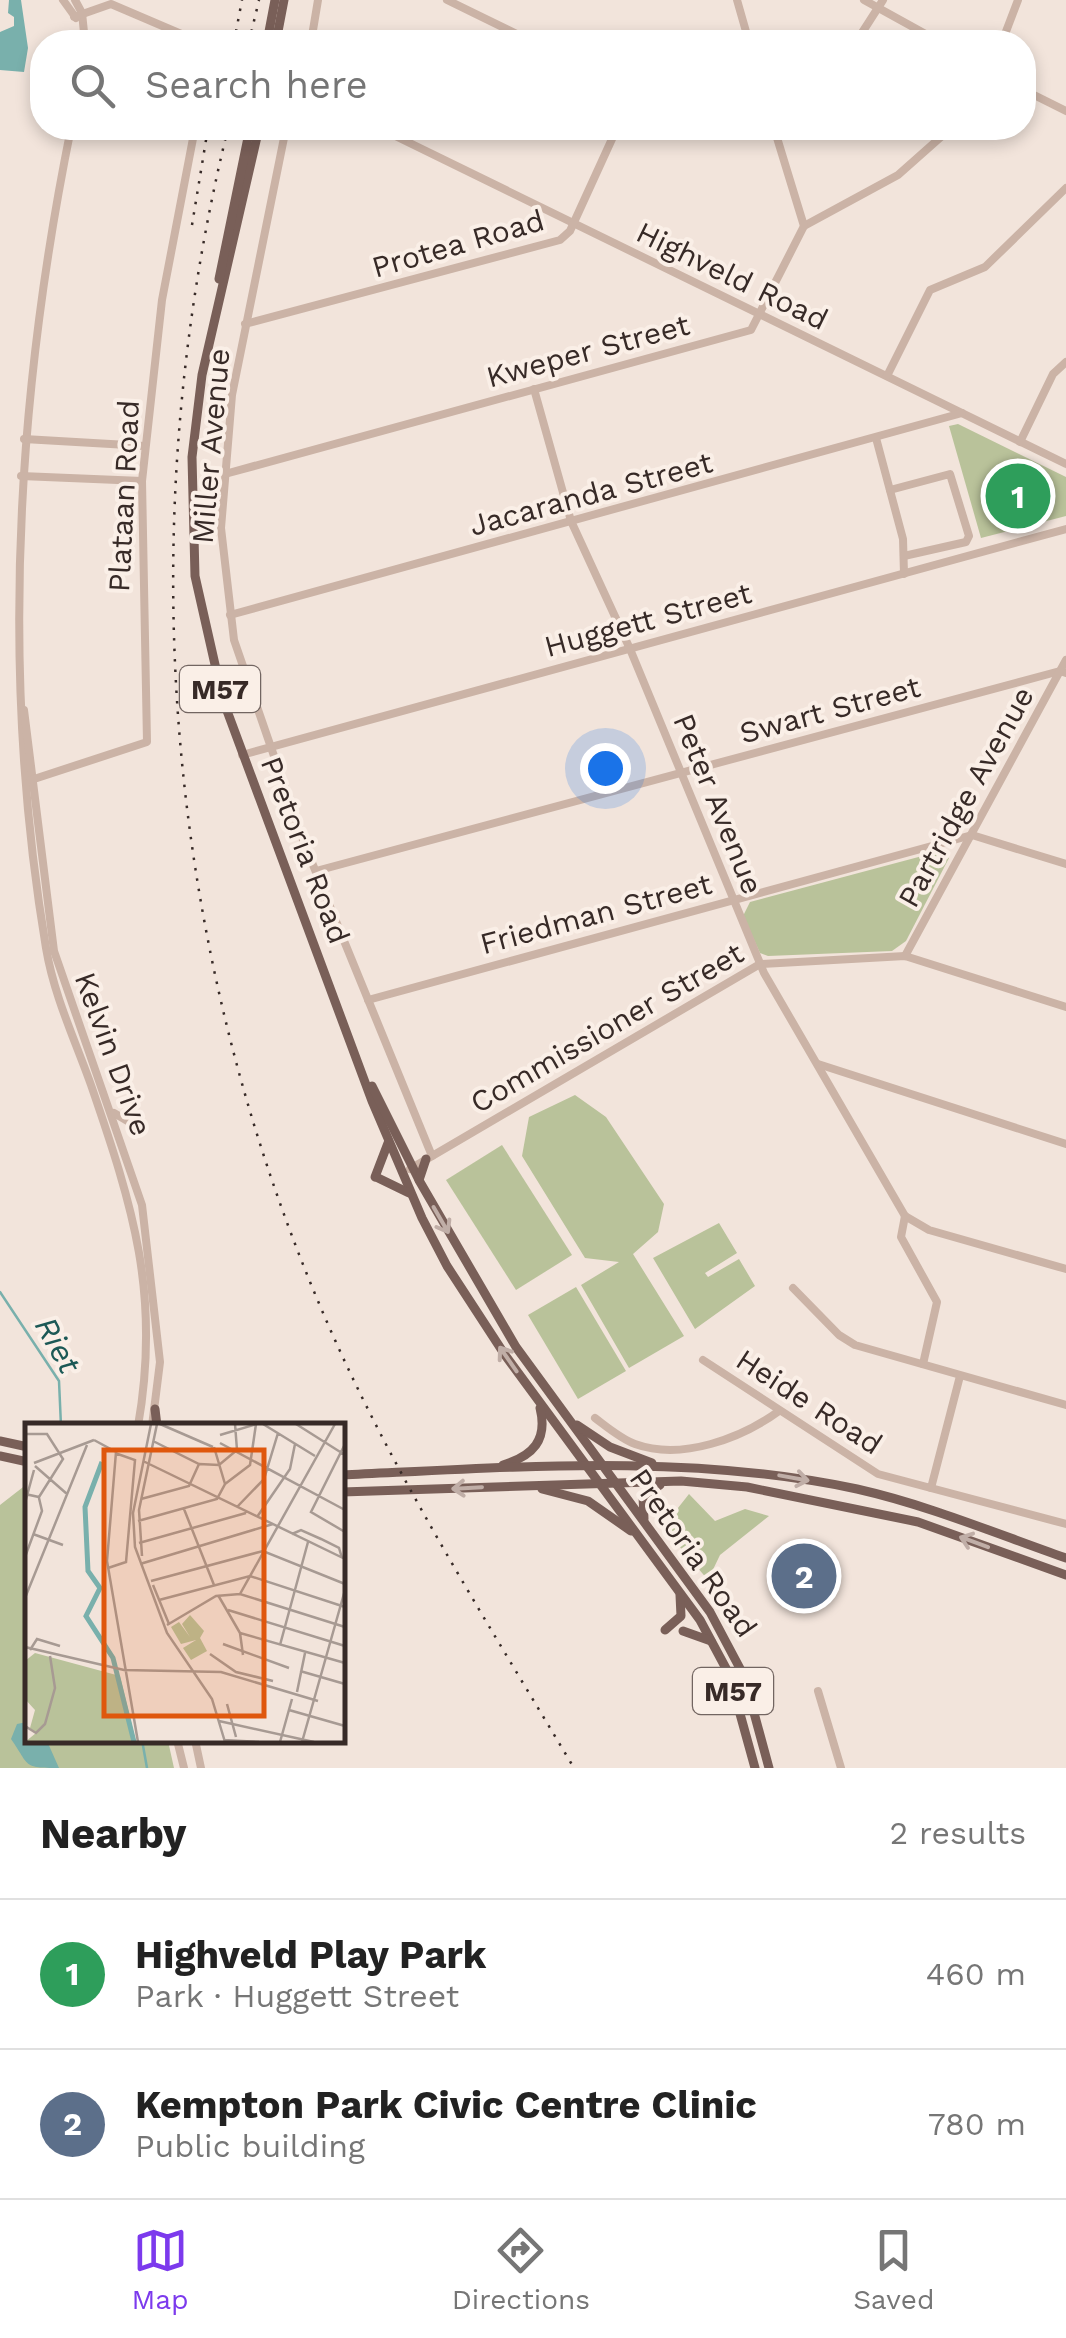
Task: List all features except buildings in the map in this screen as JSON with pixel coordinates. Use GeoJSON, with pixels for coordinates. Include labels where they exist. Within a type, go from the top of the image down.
{"type":"FeatureCollection","features":[{"type":"Feature","properties":{"kind":"main road"},"geometry":{"type":"LineString","coordinates":[[269,30],[275,0]]}},
{"type":"Feature","properties":{"kind":"main road"},"geometry":{"type":"LineString","coordinates":[[278,30],[284,0]]}},
{"type":"Feature","properties":{"kind":"main road","name":"Pretoria Road"},"geometry":{"type":"LineString","coordinates":[[248,140],[196,416],[190,505],[202,617],[242,755],[388,1142],[447,1266],[538,1400],[713,1642],[729,1674],[754,1768]]}},
{"type":"Feature","properties":{"kind":"main road","name":"Pretoria Road"},"geometry":{"type":"LineString","coordinates":[[220,287],[256,140]]}},
{"type":"Feature","properties":{"kind":"main road","name":"Pretoria Road"},"geometry":{"type":"LineString","coordinates":[[363,1071],[419,1180],[516,1347],[710,1612],[736,1659],[769,1768]]}},
{"type":"Feature","properties":{"kind":"main road"},"geometry":{"type":"LineString","coordinates":[[388,1142],[375,1177],[411,1194]]}},
{"type":"Feature","properties":{"kind":"main road"},"geometry":{"type":"LineString","coordinates":[[419,1180],[429,1157]]}},
{"type":"Feature","properties":{"kind":"main road"},"geometry":{"type":"LineString","coordinates":[[491,1469],[516,1462],[538,1446],[544,1422],[538,1400]]}},
{"type":"Feature","properties":{"kind":"main road"},"geometry":{"type":"LineString","coordinates":[[155,1408],[155,1423]]}},
{"type":"Feature","properties":{"kind":"main road"},"geometry":{"type":"LineString","coordinates":[[571,1420],[610,1447],[659,1466]]}},
{"type":"Feature","properties":{"kind":"main road"},"geometry":{"type":"LineString","coordinates":[[0,1441],[25,1446]]}},
{"type":"Feature","properties":{"kind":"main road"},"geometry":{"type":"LineString","coordinates":[[0,1456],[25,1461]]}},
{"type":"Feature","properties":{"kind":"main road"},"geometry":{"type":"LineString","coordinates":[[345,1474],[586,1466],[750,1471],[860,1490],[1066,1558]]}},
{"type":"Feature","properties":{"kind":"main road"},"geometry":{"type":"LineString","coordinates":[[644,1522],[641,1504],[647,1491],[681,1481]]}},
{"type":"Feature","properties":{"kind":"main road"},"geometry":{"type":"LineString","coordinates":[[345,1492],[681,1481],[791,1494],[872,1511],[934,1528],[1066,1575]]}},
{"type":"Feature","properties":{"kind":"main road"},"geometry":{"type":"LineString","coordinates":[[519,1486],[576,1496],[641,1538]]}},
{"type":"Feature","properties":{"kind":"main road"},"geometry":{"type":"LineString","coordinates":[[665,1630],[680,1616],[680,1593]]}},
{"type":"Feature","properties":{"kind":"main road"},"geometry":{"type":"LineString","coordinates":[[683,1631],[713,1642]]}},
{"type":"Feature","properties":{"kind":"street"},"geometry":{"type":"LineString","coordinates":[[64,0],[78,15]]}},
{"type":"Feature","properties":{"kind":"street"},"geometry":{"type":"LineString","coordinates":[[75,0],[83,30]]}},
{"type":"Feature","properties":{"kind":"street"},"geometry":{"type":"LineString","coordinates":[[84,0],[169,30]]}},
{"type":"Feature","properties":{"kind":"street"},"geometry":{"type":"LineString","coordinates":[[313,30],[318,0]]}},
{"type":"Feature","properties":{"kind":"street"},"geometry":{"type":"LineString","coordinates":[[448,0],[509,30]]}},
{"type":"Feature","properties":{"kind":"street"},"geometry":{"type":"LineString","coordinates":[[737,0],[746,30]]}},
{"type":"Feature","properties":{"kind":"street"},"geometry":{"type":"LineString","coordinates":[[864,0],[881,4],[921,30]]}},
{"type":"Feature","properties":{"kind":"street"},"geometry":{"type":"LineString","coordinates":[[1007,30],[1018,0]]}},
{"type":"Feature","properties":{"kind":"street"},"geometry":{"type":"LineString","coordinates":[[78,15],[102,4]]}},
{"type":"Feature","properties":{"kind":"street"},"geometry":{"type":"LineString","coordinates":[[864,30],[881,4]]}},
{"type":"Feature","properties":{"kind":"street"},"geometry":{"type":"LineString","coordinates":[[1036,96],[1066,111]]}},
{"type":"Feature","properties":{"kind":"street","name":"Kelvin Drive"},"geometry":{"type":"LineString","coordinates":[[69,140],[45,263],[24,439],[21,694],[47,953],[132,1206],[147,1311],[148,1351],[138,1423]]}},
{"type":"Feature","properties":{"kind":"street","name":"Plataan Road"},"geometry":{"type":"LineString","coordinates":[[30,780],[146,742],[144,446],[162,300],[194,140]]}},
{"type":"Feature","properties":{"kind":"street","name":"Miller Avenue"},"geometry":{"type":"LineString","coordinates":[[283,140],[232,396],[221,528],[230,615],[238,658],[268,747],[429,1157]]}},
{"type":"Feature","properties":{"kind":"street","name":"Highveld Road"},"geometry":{"type":"LineString","coordinates":[[404,140],[1066,464]]}},
{"type":"Feature","properties":{"kind":"street","name":"Protea Road"},"geometry":{"type":"LineString","coordinates":[[245,324],[560,240],[612,140]]}},
{"type":"Feature","properties":{"kind":"street"},"geometry":{"type":"LineString","coordinates":[[778,140],[804,226]]}},
{"type":"Feature","properties":{"kind":"street"},"geometry":{"type":"LineString","coordinates":[[762,316],[804,226],[898,174],[937,140]]}},
{"type":"Feature","properties":{"kind":"street"},"geometry":{"type":"LineString","coordinates":[[886,376],[930,290],[978,272],[1066,188]]}},
{"type":"Feature","properties":{"kind":"street","name":"Kweper Street"},"geometry":{"type":"LineString","coordinates":[[225,474],[746,332],[762,316]]}},
{"type":"Feature","properties":{"kind":"street"},"geometry":{"type":"LineString","coordinates":[[1020,442],[1053,374],[1066,362]]}},
{"type":"Feature","properties":{"kind":"street","name":"Peter Avenue"},"geometry":{"type":"LineString","coordinates":[[534,389],[571,522],[630,649],[760,964],[905,1216],[901,1237],[937,1302],[922,1364]]}},
{"type":"Feature","properties":{"kind":"street","name":"Jacaranda Street"},"geometry":{"type":"LineString","coordinates":[[230,615],[962,413]]}},
{"type":"Feature","properties":{"kind":"street"},"geometry":{"type":"LineString","coordinates":[[876,438],[904,556],[904,574]]}},
{"type":"Feature","properties":{"kind":"street"},"geometry":{"type":"LineString","coordinates":[[24,439],[144,446]]}},
{"type":"Feature","properties":{"kind":"street"},"geometry":{"type":"LineString","coordinates":[[890,490],[950,474],[970,538],[904,556]]}},
{"type":"Feature","properties":{"kind":"street"},"geometry":{"type":"LineString","coordinates":[[21,476],[142,481]]}},
{"type":"Feature","properties":{"kind":"street","name":"Huggett Street"},"geometry":{"type":"LineString","coordinates":[[242,755],[1066,529]]}},
{"type":"Feature","properties":{"kind":"street","name":"Partridge Avenue"},"geometry":{"type":"LineString","coordinates":[[905,956],[1063,672],[1066,660]]}},
{"type":"Feature","properties":{"kind":"street","name":"Swart Street"},"geometry":{"type":"LineString","coordinates":[[316,871],[1063,672]]}},
{"type":"Feature","properties":{"kind":"street","name":"Kelvin Drive"},"geometry":{"type":"LineString","coordinates":[[30,780],[54,951],[67,1000],[142,1205],[160,1362],[155,1408]]}},
{"type":"Feature","properties":{"kind":"street"},"geometry":{"type":"LineString","coordinates":[[972,835],[1066,864]]}},
{"type":"Feature","properties":{"kind":"street","name":"Friedman Street"},"geometry":{"type":"LineString","coordinates":[[368,1000],[972,835]]}},
{"type":"Feature","properties":{"kind":"street","name":"Commissioner Street"},"geometry":{"type":"LineString","coordinates":[[402,1172],[760,964],[905,956],[1066,1007]]}},
{"type":"Feature","properties":{"kind":"street"},"geometry":{"type":"LineString","coordinates":[[817,1064],[1066,1144]]}},
{"type":"Feature","properties":{"kind":"street"},"geometry":{"type":"LineString","coordinates":[[110,1110],[136,1126]]}},
{"type":"Feature","properties":{"kind":"street"},"geometry":{"type":"LineString","coordinates":[[905,1216],[929,1230],[1066,1269]]}},
{"type":"Feature","properties":{"kind":"street"},"geometry":{"type":"LineString","coordinates":[[793,1288],[846,1341],[1066,1405]]}},
{"type":"Feature","properties":{"kind":"street","name":"Heide Road"},"geometry":{"type":"LineString","coordinates":[[703,1360],[878,1474],[1066,1524]]}},
{"type":"Feature","properties":{"kind":"street"},"geometry":{"type":"LineString","coordinates":[[931,1488],[960,1376]]}},
{"type":"Feature","properties":{"kind":"street"},"geometry":{"type":"LineString","coordinates":[[595,1418],[640,1446],[699,1447],[722,1441],[780,1411]]}},
{"type":"Feature","properties":{"kind":"street"},"geometry":{"type":"LineString","coordinates":[[818,1691],[841,1768]]}},
{"type":"Feature","properties":{"kind":"street"},"geometry":{"type":"LineString","coordinates":[[178,1743],[184,1768]]}},
{"type":"Feature","properties":{"kind":"street"},"geometry":{"type":"LineString","coordinates":[[196,1743],[201,1768]]}},
{"type":"Feature","properties":{"kind":"green space"},"geometry":{"type":"Polygon","coordinates":[[[958,424],[1066,477],[1066,516],[981,538],[949,426],[958,424]]]}},
{"type":"Feature","properties":{"kind":"green space"},"geometry":{"type":"Polygon","coordinates":[[[941,851],[949,858],[906,941],[892,951],[768,956],[760,953],[743,916],[750,902],[941,851]]]}},
{"type":"Feature","properties":{"kind":"green space"},"geometry":{"type":"Polygon","coordinates":[[[575,1095],[606,1117],[664,1204],[658,1232],[633,1254],[684,1336],[629,1368],[581,1285],[619,1262],[585,1258],[522,1156],[529,1117],[575,1095]]]}},
{"type":"Feature","properties":{"kind":"green space"},"geometry":{"type":"Polygon","coordinates":[[[502,1145],[572,1255],[516,1290],[446,1180],[502,1145]]]}},
{"type":"Feature","properties":{"kind":"green space"},"geometry":{"type":"Polygon","coordinates":[[[719,1223],[737,1253],[705,1273],[708,1277],[739,1259],[755,1286],[695,1329],[653,1258],[719,1223]]]}},
{"type":"Feature","properties":{"kind":"green space"},"geometry":{"type":"Polygon","coordinates":[[[576,1287],[626,1371],[578,1399],[528,1315],[576,1287]]]}},
{"type":"Feature","properties":{"kind":"green space"},"geometry":{"type":"Polygon","coordinates":[[[25,1486],[25,1743],[168,1743],[174,1768],[0,1768],[0,1505],[25,1486]]]}},
{"type":"Feature","properties":{"kind":"green space"},"geometry":{"type":"Polygon","coordinates":[[[689,1494],[715,1521],[745,1509],[769,1516],[720,1555],[708,1580],[663,1527],[689,1494]]]}},
{"type":"Feature","properties":{"kind":"water"},"geometry":{"type":"Polygon","coordinates":[[[9,0],[21,0],[28,48],[24,72],[0,70],[0,32],[14,26],[14,17],[8,13],[9,0]]]}},
{"type":"Feature","properties":{"kind":"water"},"geometry":{"type":"Polygon","coordinates":[[[25,1722],[25,1743],[48,1743],[59,1768],[28,1764],[11,1739],[17,1724],[25,1722]]]}},
{"type":"Feature","properties":{"kind":"waterway","name":"Riet"},"geometry":{"type":"LineString","coordinates":[[0,1292],[59,1381],[61,1423]]}},
{"type":"Feature","properties":{"kind":"waterway","name":"Riet"},"geometry":{"type":"LineString","coordinates":[[143,1743],[147,1768]]}},
{"type":"Feature","properties":{"kind":"railway"},"geometry":{"type":"LineString","coordinates":[[236,30],[242,0]]}},
{"type":"Feature","properties":{"kind":"railway"},"geometry":{"type":"LineString","coordinates":[[252,30],[259,0]]}},
{"type":"Feature","properties":{"kind":"railway"},"geometry":{"type":"LineString","coordinates":[[192,225],[206,140]]}},
{"type":"Feature","properties":{"kind":"railway"},"geometry":{"type":"LineString","coordinates":[[226,140],[196,286],[178,446],[173,606],[182,766],[205,925],[241,1081],[291,1234],[355,1383],[433,1530],[574,1768]]}},
{"type":"Feature","properties":{"kind":"place","name":"Highveld Play Park"},"geometry":{"type":"Point","coordinates":[1018,496]}},
{"type":"Feature","properties":{"kind":"place","name":"Kempton Park Civic Centre Clinic"},"geometry":{"type":"Point","coordinates":[804,1576]}}]}
